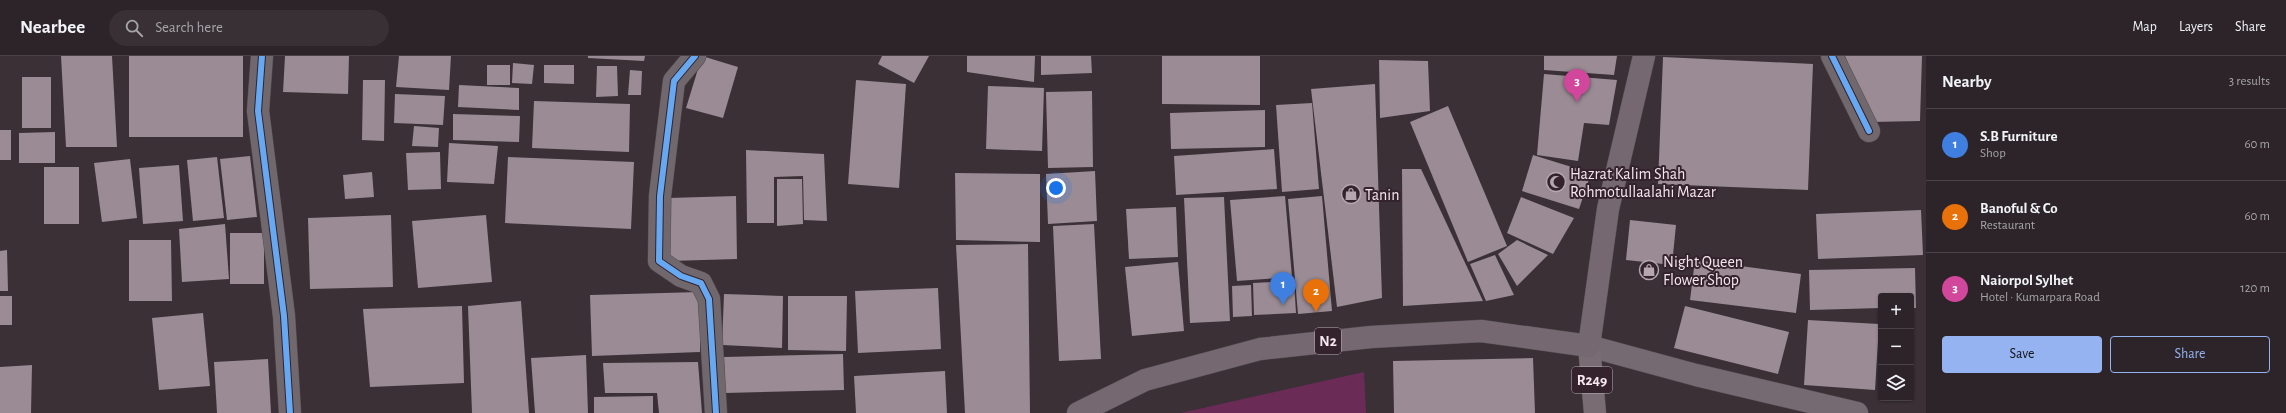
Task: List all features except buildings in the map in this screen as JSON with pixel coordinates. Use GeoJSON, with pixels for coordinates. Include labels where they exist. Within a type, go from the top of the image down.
{"type":"FeatureCollection","features":[{"type":"Feature","properties":{"kind":"highway"},"geometry":{"type":"LineString","coordinates":[[1589,346],[1608,209],[1644,56]]}},
{"type":"Feature","properties":{"kind":"highway","name":"N2"},"geometry":{"type":"LineString","coordinates":[[1078,413],[1145,380],[1260,349],[1371,336],[1481,331],[1589,346]]}},
{"type":"Feature","properties":{"kind":"main road","name":"R249"},"geometry":{"type":"LineString","coordinates":[[1589,346],[1595,413]]}},
{"type":"Feature","properties":{"kind":"main road"},"geometry":{"type":"LineString","coordinates":[[1589,346],[1696,375],[1857,413]]}},
{"type":"Feature","properties":{"kind":"street"},"geometry":{"type":"LineString","coordinates":[[262,56],[258,111],[284,316],[290,413]]}},
{"type":"Feature","properties":{"kind":"street"},"geometry":{"type":"LineString","coordinates":[[695,56],[674,81],[660,196],[659,261],[680,276],[701,284],[709,299],[716,413]]}},
{"type":"Feature","properties":{"kind":"street"},"geometry":{"type":"LineString","coordinates":[[1832,56],[1869,132]]}},
{"type":"Feature","properties":{"kind":"shaded area"},"geometry":{"type":"Polygon","coordinates":[[[1364,372],[1366,413],[1181,413],[1364,372]]]}},
{"type":"Feature","properties":{"kind":"cycle path"},"geometry":{"type":"LineString","coordinates":[[262,56],[258,111],[284,316],[290,413]]}},
{"type":"Feature","properties":{"kind":"cycle path"},"geometry":{"type":"LineString","coordinates":[[695,56],[674,81],[660,196],[659,261],[681,276],[701,283],[709,299],[716,413]]}},
{"type":"Feature","properties":{"kind":"cycle path"},"geometry":{"type":"LineString","coordinates":[[1832,56],[1869,131]]}},
{"type":"Feature","properties":{"kind":"place","name":"Naiorpol Sylhet"},"geometry":{"type":"Point","coordinates":[1577,102]}},
{"type":"Feature","properties":{"kind":"place","name":"Hazrat Kalim Shah Rohmotullaalahi Mazar"},"geometry":{"type":"Point","coordinates":[1556,182]}},
{"type":"Feature","properties":{"kind":"place","name":"Tanin"},"geometry":{"type":"Point","coordinates":[1351,194]}},
{"type":"Feature","properties":{"kind":"place","name":"Night Queen Flower Shop"},"geometry":{"type":"Point","coordinates":[1649,270]}},
{"type":"Feature","properties":{"kind":"place","name":"S.B Furniture"},"geometry":{"type":"Point","coordinates":[1283,305]}},
{"type":"Feature","properties":{"kind":"place","name":"Banoful & Co"},"geometry":{"type":"Point","coordinates":[1316,312]}}]}
